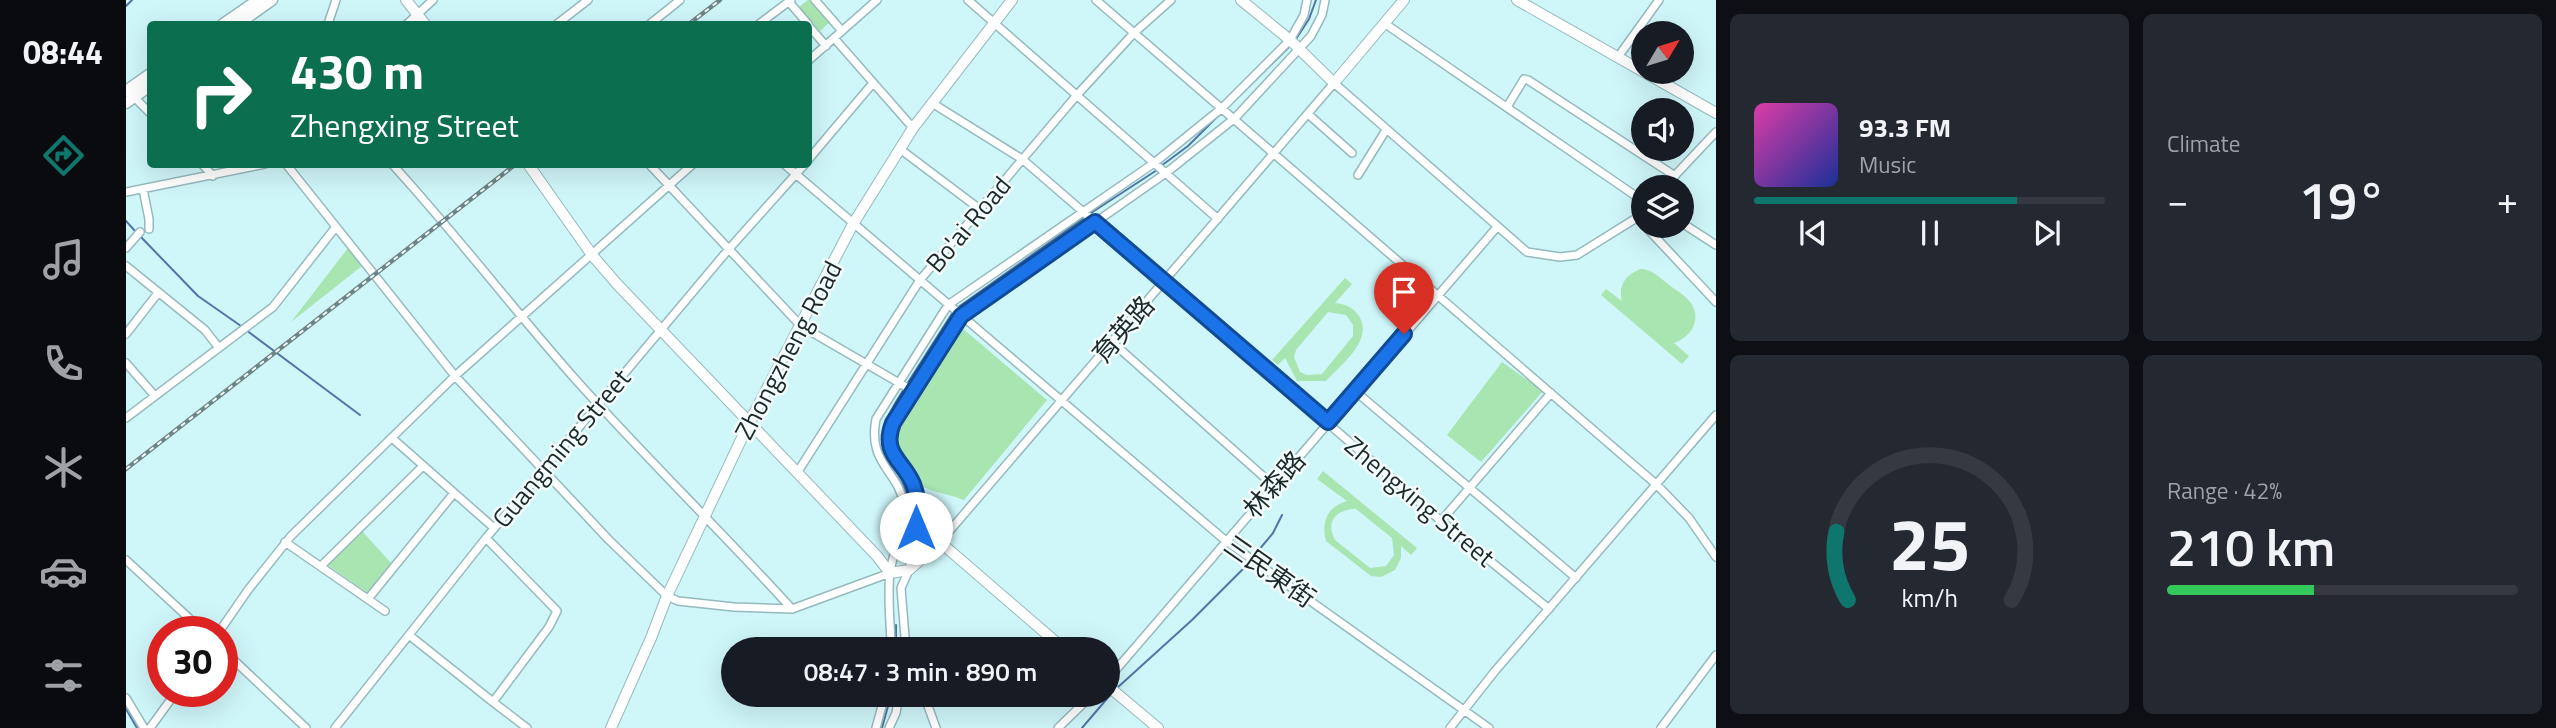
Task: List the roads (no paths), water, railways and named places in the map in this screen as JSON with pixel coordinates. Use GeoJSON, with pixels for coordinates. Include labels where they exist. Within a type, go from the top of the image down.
{"type":"FeatureCollection","features":[{"type":"Feature","properties":{"kind":"main road"},"geometry":{"type":"LineString","coordinates":[[227,21],[258,0]]}},
{"type":"Feature","properties":{"kind":"main road"},"geometry":{"type":"LineString","coordinates":[[242,21],[272,0]]}},
{"type":"Feature","properties":{"kind":"main road"},"geometry":{"type":"LineString","coordinates":[[128,94],[147,77]]}},
{"type":"Feature","properties":{"kind":"main road"},"geometry":{"type":"LineString","coordinates":[[128,94],[147,87]]}},
{"type":"Feature","properties":{"kind":"street"},"geometry":{"type":"LineString","coordinates":[[329,21],[336,0]]}},
{"type":"Feature","properties":{"kind":"street"},"geometry":{"type":"LineString","coordinates":[[406,0],[423,21]]}},
{"type":"Feature","properties":{"kind":"street"},"geometry":{"type":"LineString","coordinates":[[409,21],[433,0]]}},
{"type":"Feature","properties":{"kind":"street"},"geometry":{"type":"LineString","coordinates":[[561,21],[588,0]]}},
{"type":"Feature","properties":{"kind":"street"},"geometry":{"type":"LineString","coordinates":[[654,21],[680,0]]}},
{"type":"Feature","properties":{"kind":"street"},"geometry":{"type":"LineString","coordinates":[[815,0],[842,31]]}},
{"type":"Feature","properties":{"kind":"street"},"geometry":{"type":"LineString","coordinates":[[812,58],[877,0]]}},
{"type":"Feature","properties":{"kind":"street"},"geometry":{"type":"LineString","coordinates":[[968,0],[1218,219]]}},
{"type":"Feature","properties":{"kind":"street","name":"Zhongzheng Road"},"geometry":{"type":"LineString","coordinates":[[611,728],[667,596],[749,423],[853,224],[913,128],[1012,0]]}},
{"type":"Feature","properties":{"kind":"street"},"geometry":{"type":"LineString","coordinates":[[1096,0],[1657,485],[1689,518],[1716,556]]}},
{"type":"Feature","properties":{"kind":"street","name":"Bo'ai Road"},"geometry":{"type":"LineString","coordinates":[[797,473],[920,280],[1077,95],[1134,33],[1171,0]]}},
{"type":"Feature","properties":{"kind":"street"},"geometry":{"type":"LineString","coordinates":[[1241,0],[1290,40],[1386,130],[1527,252],[1560,257],[1577,255],[1631,228]]}},
{"type":"Feature","properties":{"kind":"street"},"geometry":{"type":"LineString","coordinates":[[891,637],[890,573],[904,505],[879,457],[874,430],[876,419],[948,305],[1154,163],[1222,108],[1290,40],[1304,15],[1307,0]]}},
{"type":"Feature","properties":{"kind":"street"},"geometry":{"type":"LineString","coordinates":[[905,637],[901,588],[909,570],[919,514],[912,481],[892,455],[889,433],[912,391],[961,316],[1166,173],[1235,118],[1311,36],[1322,15],[1325,0]]}},
{"type":"Feature","properties":{"kind":"street"},"geometry":{"type":"LineString","coordinates":[[1334,83],[1404,0]]}},
{"type":"Feature","properties":{"kind":"street"},"geometry":{"type":"LineString","coordinates":[[1517,0],[1716,113]]}},
{"type":"Feature","properties":{"kind":"street"},"geometry":{"type":"LineString","coordinates":[[1618,57],[1659,0]]}},
{"type":"Feature","properties":{"kind":"street"},"geometry":{"type":"LineString","coordinates":[[763,21],[790,1],[805,21]]}},
{"type":"Feature","properties":{"kind":"street"},"geometry":{"type":"LineString","coordinates":[[1384,23],[1631,193]]}},
{"type":"Feature","properties":{"kind":"street"},"geometry":{"type":"LineString","coordinates":[[812,30],[826,46]]}},
{"type":"Feature","properties":{"kind":"street"},"geometry":{"type":"LineString","coordinates":[[834,38],[913,128]]}},
{"type":"Feature","properties":{"kind":"street"},"geometry":{"type":"LineString","coordinates":[[1507,107],[1524,79],[1528,80],[1673,175]]}},
{"type":"Feature","properties":{"kind":"street"},"geometry":{"type":"LineString","coordinates":[[812,155],[873,83]]}},
{"type":"Feature","properties":{"kind":"street","name":"育英路"},"geometry":{"type":"LineString","coordinates":[[940,542],[1334,83]]}},
{"type":"Feature","properties":{"kind":"street"},"geometry":{"type":"LineString","coordinates":[[128,94],[147,110]]}},
{"type":"Feature","properties":{"kind":"street","name":"Zhengxing Street"},"geometry":{"type":"LineString","coordinates":[[932,103],[1022,159],[1441,521],[1549,609]]}},
{"type":"Feature","properties":{"kind":"street"},"geometry":{"type":"LineString","coordinates":[[1308,114],[1352,153]]}},
{"type":"Feature","properties":{"kind":"street"},"geometry":{"type":"LineString","coordinates":[[1358,175],[1386,130]]}},
{"type":"Feature","properties":{"kind":"street"},"geometry":{"type":"LineString","coordinates":[[1676,175],[1716,132]]}},
{"type":"Feature","properties":{"kind":"street"},"geometry":{"type":"LineString","coordinates":[[900,149],[981,210]]}},
{"type":"Feature","properties":{"kind":"street"},"geometry":{"type":"LineString","coordinates":[[206,168],[213,176]]}},
{"type":"Feature","properties":{"kind":"street"},"geometry":{"type":"LineString","coordinates":[[126,192],[248,168]]}},
{"type":"Feature","properties":{"kind":"street"},"geometry":{"type":"LineString","coordinates":[[289,168],[455,376],[541,470],[622,554],[667,596],[678,601],[734,607],[792,609],[890,573],[909,570],[940,542],[1050,637]]}},
{"type":"Feature","properties":{"kind":"street"},"geometry":{"type":"LineString","coordinates":[[396,168],[450,228],[520,317],[598,405],[792,609]]}},
{"type":"Feature","properties":{"kind":"street"},"geometry":{"type":"LineString","coordinates":[[531,168],[592,255],[660,331],[877,556],[890,573]]}},
{"type":"Feature","properties":{"kind":"street"},"geometry":{"type":"LineString","coordinates":[[652,168],[801,326],[912,391]]}},
{"type":"Feature","properties":{"kind":"street"},"geometry":{"type":"LineString","coordinates":[[230,616],[285,542],[455,376],[688,168]]}},
{"type":"Feature","properties":{"kind":"street","name":"三民東街"},"geometry":{"type":"LineString","coordinates":[[789,168],[1226,541],[1489,728]]}},
{"type":"Feature","properties":{"kind":"street","name":"Guangming Street"},"geometry":{"type":"LineString","coordinates":[[493,702],[558,614],[554,606],[486,538],[728,250],[802,168]]}},
{"type":"Feature","properties":{"kind":"street"},"geometry":{"type":"LineString","coordinates":[[126,248],[145,231],[149,219],[143,189]]}},
{"type":"Feature","properties":{"kind":"street","name":"林森路"},"geometry":{"type":"LineString","coordinates":[[1120,665],[1497,227]]}},
{"type":"Feature","properties":{"kind":"street"},"geometry":{"type":"LineString","coordinates":[[126,418],[282,298],[335,228]]}},
{"type":"Feature","properties":{"kind":"street"},"geometry":{"type":"LineString","coordinates":[[1694,231],[1716,245]]}},
{"type":"Feature","properties":{"kind":"street"},"geometry":{"type":"LineString","coordinates":[[1657,238],[1716,302]]}},
{"type":"Feature","properties":{"kind":"street"},"geometry":{"type":"LineString","coordinates":[[126,266],[205,330],[219,348]]}},
{"type":"Feature","properties":{"kind":"street"},"geometry":{"type":"LineString","coordinates":[[126,334],[158,293]]}},
{"type":"Feature","properties":{"kind":"street"},"geometry":{"type":"LineString","coordinates":[[1112,342],[1273,485]]}},
{"type":"Feature","properties":{"kind":"street"},"geometry":{"type":"LineString","coordinates":[[126,363],[155,396]]}},
{"type":"Feature","properties":{"kind":"street"},"geometry":{"type":"LineString","coordinates":[[1355,391],[1576,578]]}},
{"type":"Feature","properties":{"kind":"street"},"geometry":{"type":"LineString","coordinates":[[1441,521],[1551,393]]}},
{"type":"Feature","properties":{"kind":"street"},"geometry":{"type":"LineString","coordinates":[[1450,728],[1716,415]]}},
{"type":"Feature","properties":{"kind":"street"},"geometry":{"type":"LineString","coordinates":[[392,438],[494,528]]}},
{"type":"Feature","properties":{"kind":"street"},"geometry":{"type":"LineString","coordinates":[[321,566],[423,466]]}},
{"type":"Feature","properties":{"kind":"street"},"geometry":{"type":"LineString","coordinates":[[368,599],[454,493]]}},
{"type":"Feature","properties":{"kind":"street"},"geometry":{"type":"LineString","coordinates":[[335,728],[486,538]]}},
{"type":"Feature","properties":{"kind":"street"},"geometry":{"type":"LineString","coordinates":[[285,542],[385,611]]}},
{"type":"Feature","properties":{"kind":"street"},"geometry":{"type":"LineString","coordinates":[[126,560],[187,616]]}},
{"type":"Feature","properties":{"kind":"street"},"geometry":{"type":"LineString","coordinates":[[409,635],[527,728]]}},
{"type":"Feature","properties":{"kind":"street"},"geometry":{"type":"LineString","coordinates":[[1661,728],[1716,655]]}},
{"type":"Feature","properties":{"kind":"street"},"geometry":{"type":"LineString","coordinates":[[238,664],[306,728]]}},
{"type":"Feature","properties":{"kind":"street"},"geometry":{"type":"LineString","coordinates":[[1120,696],[1158,728]]}},
{"type":"Feature","properties":{"kind":"street"},"geometry":{"type":"LineString","coordinates":[[126,698],[144,728]]}},
{"type":"Feature","properties":{"kind":"street"},"geometry":{"type":"LineString","coordinates":[[150,728],[165,707]]}},
{"type":"Feature","properties":{"kind":"street"},"geometry":{"type":"LineString","coordinates":[[876,728],[882,707]]}},
{"type":"Feature","properties":{"kind":"street"},"geometry":{"type":"LineString","coordinates":[[889,728],[897,707]]}},
{"type":"Feature","properties":{"kind":"street"},"geometry":{"type":"LineString","coordinates":[[928,707],[936,728]]}},
{"type":"Feature","properties":{"kind":"street"},"geometry":{"type":"LineString","coordinates":[[1058,728],[1080,707]]}},
{"type":"Feature","properties":{"kind":"waterway"},"geometry":{"type":"LineString","coordinates":[[126,6],[132,0]]}},
{"type":"Feature","properties":{"kind":"waterway"},"geometry":{"type":"LineString","coordinates":[[1296,39],[1309,19],[1316,0]]}},
{"type":"Feature","properties":{"kind":"waterway"},"geometry":{"type":"LineString","coordinates":[[1239,96],[1290,46]]}},
{"type":"Feature","properties":{"kind":"waterway"},"geometry":{"type":"LineString","coordinates":[[1161,166],[1188,146],[1222,112]]}},
{"type":"Feature","properties":{"kind":"waterway"},"geometry":{"type":"LineString","coordinates":[[1091,213],[1157,170]]}},
{"type":"Feature","properties":{"kind":"waterway"},"geometry":{"type":"LineString","coordinates":[[957,308],[1084,218]]}},
{"type":"Feature","properties":{"kind":"waterway"},"geometry":{"type":"LineString","coordinates":[[126,221],[135,231]]}},
{"type":"Feature","properties":{"kind":"waterway"},"geometry":{"type":"LineString","coordinates":[[139,235],[198,296],[241,326]]}},
{"type":"Feature","properties":{"kind":"waterway"},"geometry":{"type":"LineString","coordinates":[[907,384],[953,312]]}},
{"type":"Feature","properties":{"kind":"waterway"},"geometry":{"type":"LineString","coordinates":[[246,330],[360,415]]}},
{"type":"Feature","properties":{"kind":"waterway"},"geometry":{"type":"LineString","coordinates":[[904,389],[888,417],[883,446],[891,468],[908,496],[909,516],[904,550]]}},
{"type":"Feature","properties":{"kind":"waterway"},"geometry":{"type":"LineString","coordinates":[[1253,557],[1273,533],[1282,515]]}},
{"type":"Feature","properties":{"kind":"waterway"},"geometry":{"type":"LineString","coordinates":[[1120,685],[1192,620],[1250,562]]}},
{"type":"Feature","properties":{"kind":"waterway"},"geometry":{"type":"LineString","coordinates":[[896,625],[896,637]]}},
{"type":"Feature","properties":{"kind":"waterway"},"geometry":{"type":"LineString","coordinates":[[882,728],[888,707]]}},
{"type":"Feature","properties":{"kind":"waterway"},"geometry":{"type":"LineString","coordinates":[[1082,728],[1100,707]]}},
{"type":"Feature","properties":{"kind":"waterway"},"geometry":{"type":"LineString","coordinates":[[126,709],[137,728]]}},
{"type":"Feature","properties":{"kind":"railway"},"geometry":{"type":"LineString","coordinates":[[693,21],[720,0]]}},
{"type":"Feature","properties":{"kind":"railway"},"geometry":{"type":"LineString","coordinates":[[126,469],[511,168]]}}]}
